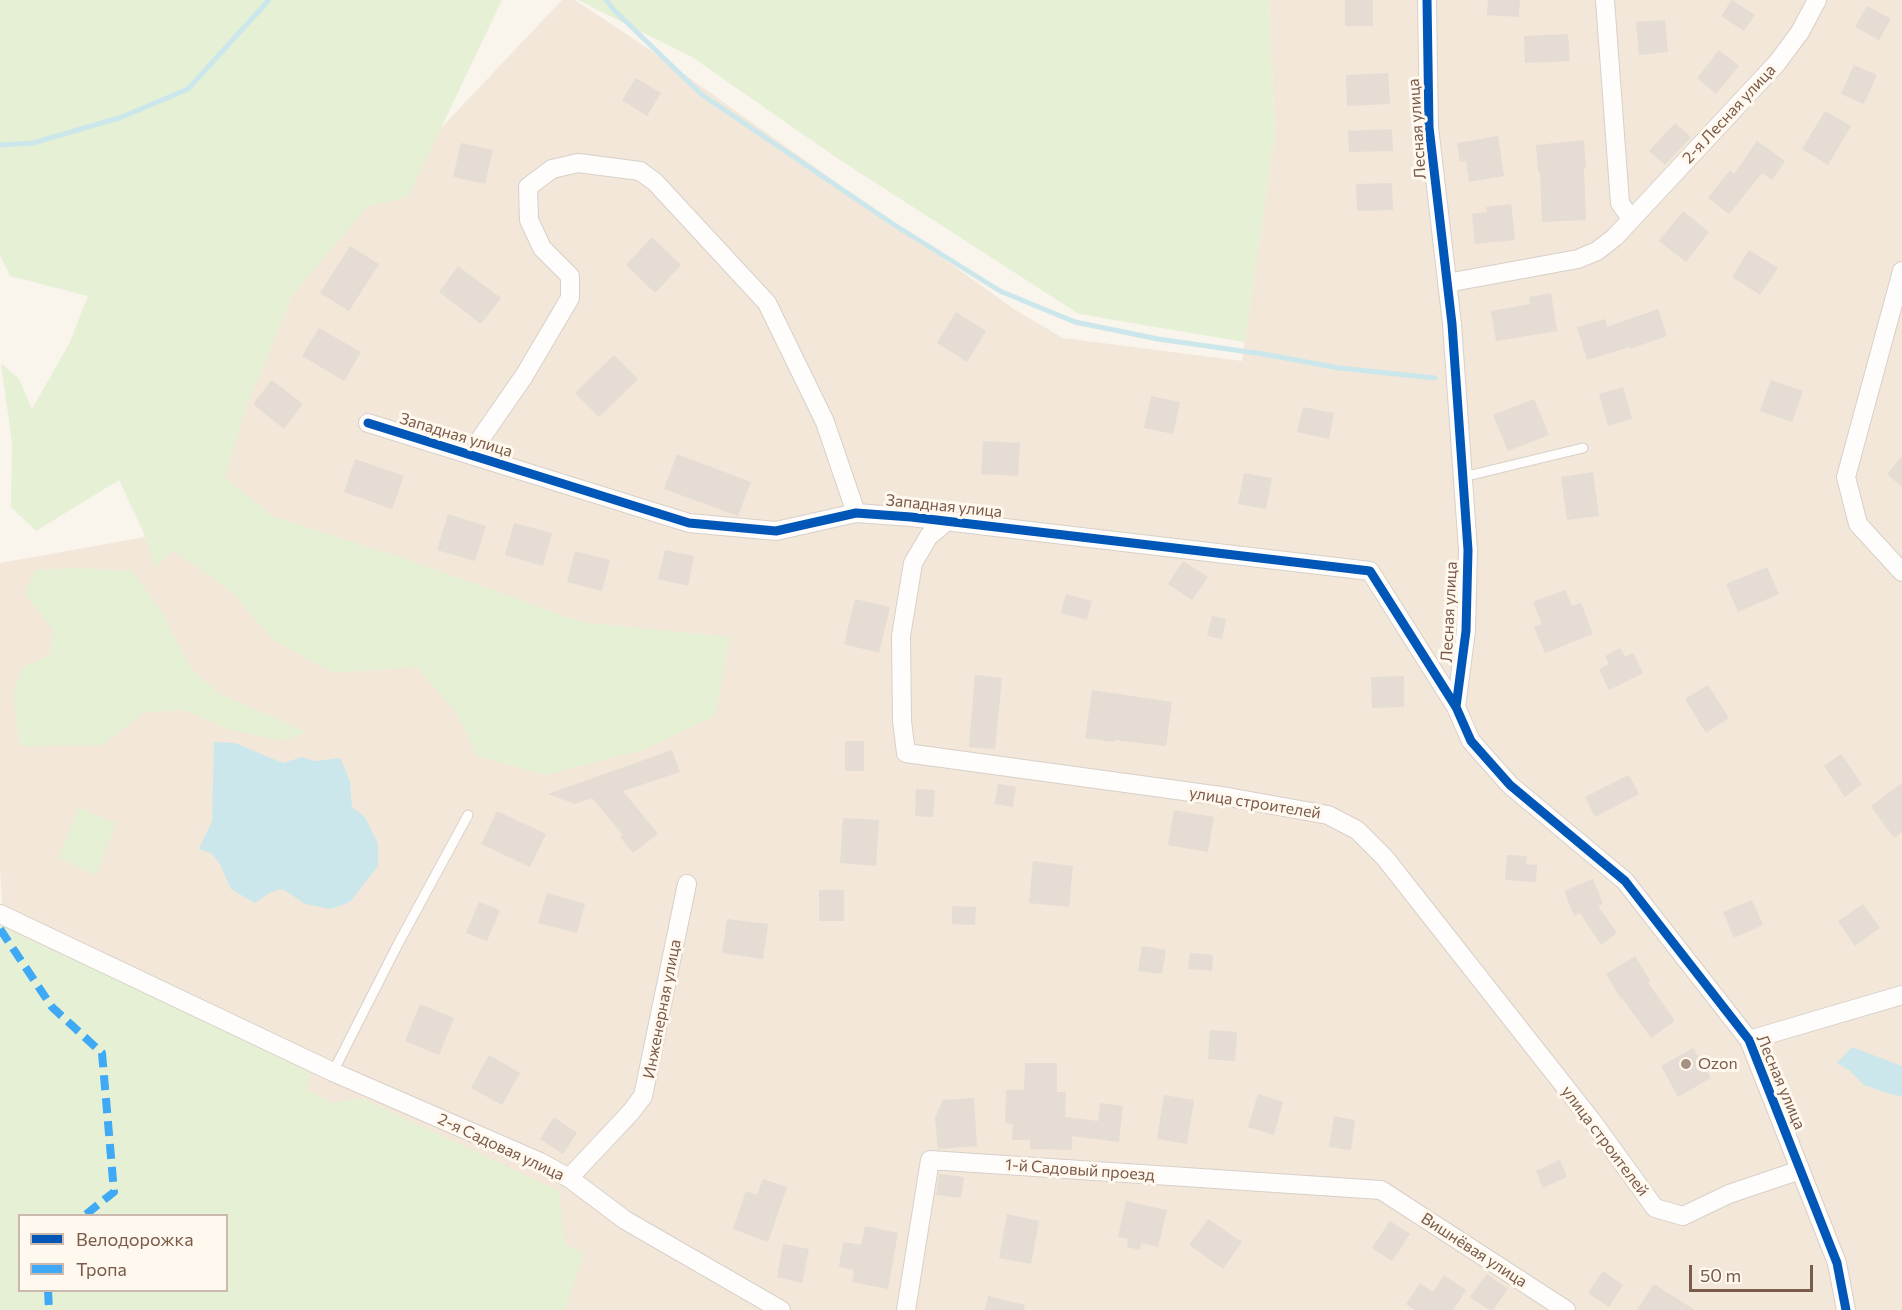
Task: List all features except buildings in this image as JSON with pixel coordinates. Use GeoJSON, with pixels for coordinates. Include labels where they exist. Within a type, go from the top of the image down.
{"type":"FeatureCollection","features":[{"type":"Feature","properties":{"kind":"street","name":"Лесная улица"},"geometry":{"type":"LineString","coordinates":[[1427,0],[1429,127],[1452,324],[1468,550],[1466,631],[1456,707],[1471,741],[1510,785],[1625,881],[1749,1040],[1837,1263],[1846,1310]]}},
{"type":"Feature","properties":{"kind":"street"},"geometry":{"type":"LineString","coordinates":[[1605,0],[1620,203],[1630,219]]}},
{"type":"Feature","properties":{"kind":"street","name":"2-я Лесная улица"},"geometry":{"type":"LineString","coordinates":[[1447,283],[1578,259],[1597,251],[1615,237],[1777,63],[1800,32],[1816,0]]}},
{"type":"Feature","properties":{"kind":"street"},"geometry":{"type":"LineString","coordinates":[[489,461],[481,438],[524,376],[570,298],[570,276],[542,248],[529,220],[528,187],[552,169],[578,163],[640,171],[655,182],[767,303],[825,422],[856,513]]}},
{"type":"Feature","properties":{"kind":"street"},"geometry":{"type":"LineString","coordinates":[[1902,270],[1846,477],[1858,524],[1902,572]]}},
{"type":"Feature","properties":{"kind":"street","name":"Западная улица"},"geometry":{"type":"LineString","coordinates":[[368,423],[689,523],[776,531],[856,513],[946,521],[1370,571],[1456,707]]}},
{"type":"Feature","properties":{"kind":"street","name":"улица строителей"},"geometry":{"type":"LineString","coordinates":[[946,521],[929,536],[913,563],[901,636],[902,721],[906,753],[1228,797],[1328,815],[1357,830],[1385,858],[1592,1121],[1655,1208],[1683,1216],[1729,1194],[1800,1170]]}},
{"type":"Feature","properties":{"kind":"street","name":"Инженерная улица"},"geometry":{"type":"LineString","coordinates":[[569,1178],[631,1112],[643,1096],[687,884]]}},
{"type":"Feature","properties":{"kind":"street","name":"2-я Садовая улица"},"geometry":{"type":"LineString","coordinates":[[0,914],[333,1072],[540,1162],[569,1178],[625,1220],[781,1310]]}},
{"type":"Feature","properties":{"kind":"street"},"geometry":{"type":"LineString","coordinates":[[1749,1040],[1902,995]]}},
{"type":"Feature","properties":{"kind":"street","name":"1-й Садовый проезд"},"geometry":{"type":"LineString","coordinates":[[906,1310],[930,1160],[1381,1190]]}},
{"type":"Feature","properties":{"kind":"street","name":"Вишнёвая улица"},"geometry":{"type":"LineString","coordinates":[[1381,1190],[1566,1310]]}},
{"type":"Feature","properties":{"kind":"lane"},"geometry":{"type":"LineString","coordinates":[[1462,477],[1583,448]]}},
{"type":"Feature","properties":{"kind":"lane"},"geometry":{"type":"LineString","coordinates":[[333,1072],[398,944],[468,815]]}},
{"type":"Feature","properties":{"kind":"shaded area"},"geometry":{"type":"Polygon","coordinates":[[[562,0],[575,0],[650,50],[1017,311],[1063,338],[1242,361],[1275,134],[1269,0],[1902,0],[1902,1310],[284,1310],[228,1219],[228,1214],[224,1214],[8,1004],[0,867],[0,563],[196,528],[292,296],[307,270],[562,0]]]}},
{"type":"Feature","properties":{"kind":"green space"},"geometry":{"type":"Polygon","coordinates":[[[0,0],[502,0],[408,197],[368,206],[292,296],[246,408],[225,477],[272,516],[406,559],[581,622],[730,637],[715,716],[643,750],[545,775],[477,756],[457,714],[417,667],[333,673],[273,640],[232,592],[173,550],[156,567],[142,529],[119,480],[36,531],[11,507],[12,443],[1,363],[19,379],[32,409],[70,342],[88,296],[10,276],[0,255],[0,0]]]}},
{"type":"Feature","properties":{"kind":"green space"},"geometry":{"type":"Polygon","coordinates":[[[578,0],[1269,0],[1275,134],[1245,342],[1079,314],[837,158],[692,57],[578,0]]]}},
{"type":"Feature","properties":{"kind":"green space"},"geometry":{"type":"Polygon","coordinates":[[[80,568],[132,571],[162,613],[192,670],[220,694],[307,732],[283,741],[232,730],[183,710],[144,712],[103,745],[20,746],[13,695],[22,668],[50,655],[53,630],[25,594],[35,570],[80,568]]]}},
{"type":"Feature","properties":{"kind":"green space"},"geometry":{"type":"Polygon","coordinates":[[[79,808],[116,823],[96,875],[59,857],[79,808]]]}},
{"type":"Feature","properties":{"kind":"green space"},"geometry":{"type":"Polygon","coordinates":[[[0,926],[309,1069],[307,1090],[332,1103],[361,1098],[559,1191],[565,1245],[584,1254],[565,1310],[0,1310],[0,926]]]}},
{"type":"Feature","properties":{"kind":"water"},"geometry":{"type":"Polygon","coordinates":[[[214,742],[235,743],[283,763],[302,757],[315,761],[340,758],[350,781],[352,807],[365,817],[378,844],[378,866],[350,902],[331,909],[305,904],[283,889],[271,892],[255,903],[231,889],[220,864],[211,853],[199,849],[212,821],[214,742]]]}},
{"type":"Feature","properties":{"kind":"water"},"geometry":{"type":"Polygon","coordinates":[[[1852,1047],[1902,1066],[1902,1096],[1864,1085],[1850,1071],[1837,1063],[1852,1047]]]}},
{"type":"Feature","properties":{"kind":"waterway"},"geometry":{"type":"LineString","coordinates":[[0,145],[33,143],[122,117],[188,89],[269,0]]}},
{"type":"Feature","properties":{"kind":"waterway"},"geometry":{"type":"LineString","coordinates":[[606,0],[701,94],[893,224],[1000,291],[1075,322],[1158,339],[1263,354],[1339,368],[1435,378]]}},
{"type":"Feature","properties":{"kind":"marked path"},"geometry":{"type":"LineString","coordinates":[[0,929],[52,1007],[102,1053],[114,1192],[86,1214]]}},
{"type":"Feature","properties":{"kind":"marked path"},"geometry":{"type":"LineString","coordinates":[[48,1292],[49,1310]]}},
{"type":"Feature","properties":{"kind":"cycle path"},"geometry":{"type":"LineString","coordinates":[[1427,0],[1429,127],[1452,324],[1468,550],[1466,631],[1456,707],[1471,741],[1510,785],[1625,881],[1749,1040],[1837,1263],[1846,1310]]}},
{"type":"Feature","properties":{"kind":"cycle path"},"geometry":{"type":"LineString","coordinates":[[368,423],[689,523],[776,531],[856,513],[911,517],[1370,571],[1456,707]]}},
{"type":"Feature","properties":{"kind":"place","name":"Ozon"},"geometry":{"type":"Point","coordinates":[1686,1064]}}]}
